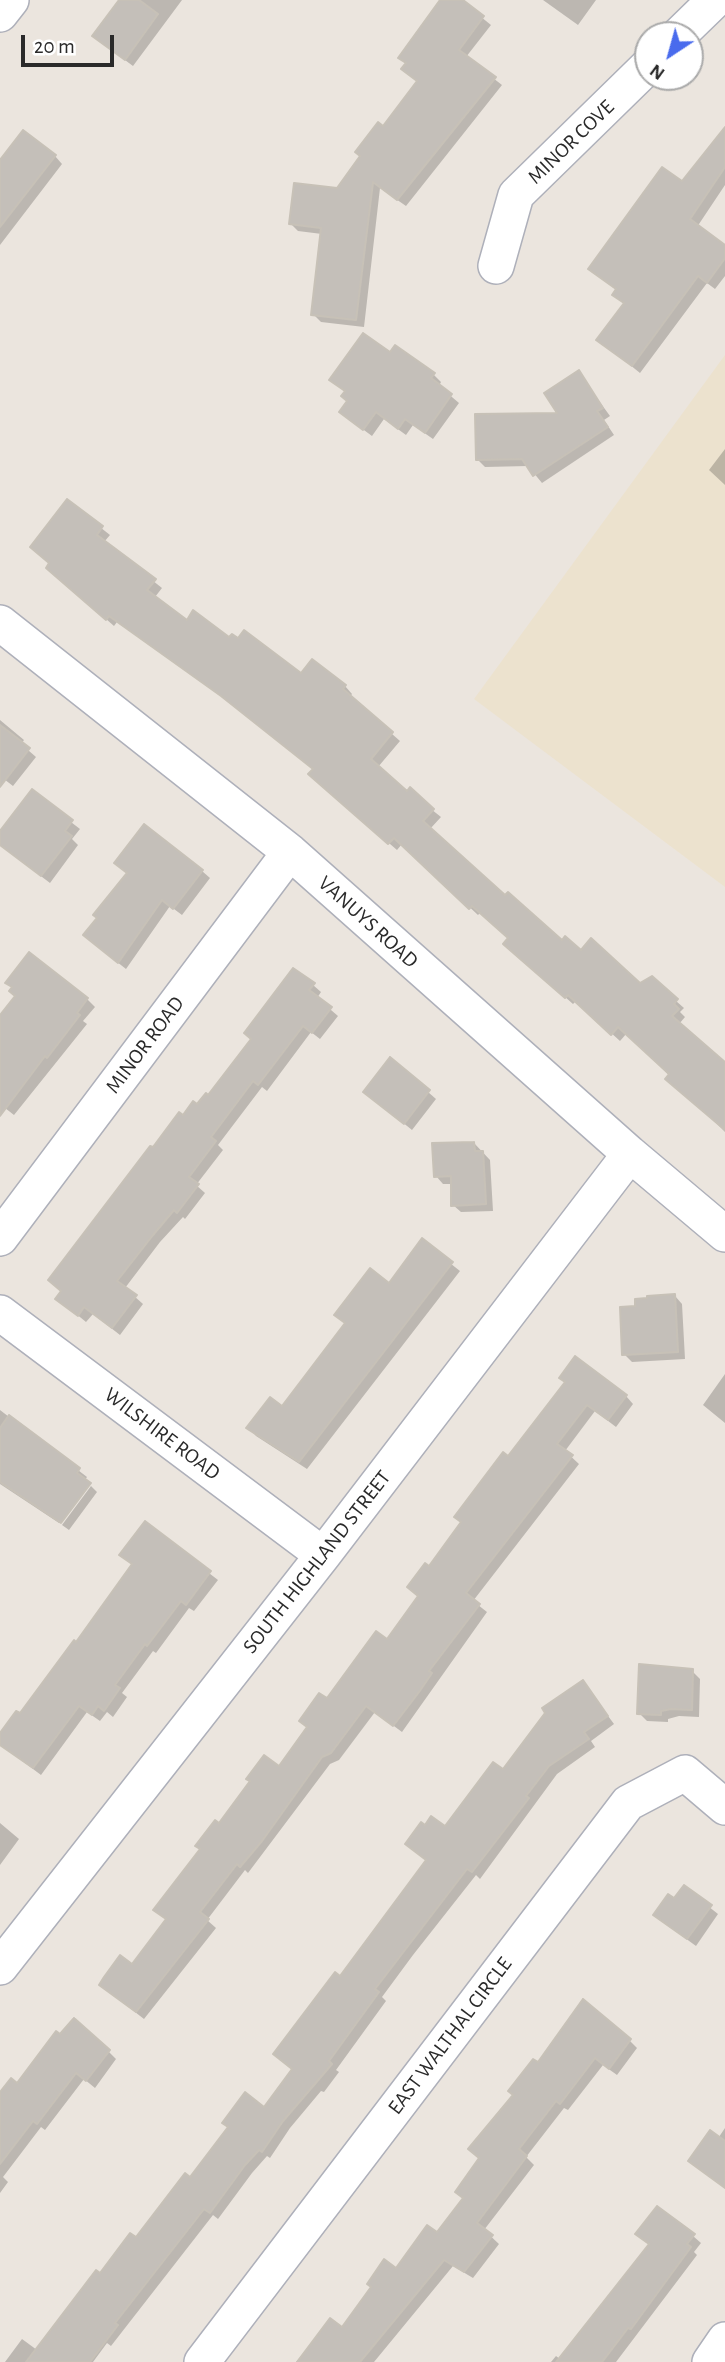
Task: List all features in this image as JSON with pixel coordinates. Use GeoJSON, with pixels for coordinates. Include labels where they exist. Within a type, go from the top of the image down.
{"type":"FeatureCollection","features":[{"type":"Feature","properties":{"kind":"street"},"geometry":{"type":"LineString","coordinates":[[0,14],[11,0]]}},
{"type":"Feature","properties":{"kind":"street"},"geometry":{"type":"LineString","coordinates":[[694,21],[715,0]]}},
{"type":"Feature","properties":{"kind":"street","name":"MINOR COVE"},"geometry":{"type":"LineString","coordinates":[[496,266],[516,195],[634,80]]}},
{"type":"Feature","properties":{"kind":"street","name":"VANUYS ROAD"},"geometry":{"type":"LineString","coordinates":[[0,623],[290,852],[630,1154],[725,1234]]}},
{"type":"Feature","properties":{"kind":"street","name":"MINOR ROAD"},"geometry":{"type":"LineString","coordinates":[[0,1238],[290,852]]}},
{"type":"Feature","properties":{"kind":"street","name":"SOUTH HIGHLAND STREET"},"geometry":{"type":"LineString","coordinates":[[0,1966],[323,1555],[630,1154]]}},
{"type":"Feature","properties":{"kind":"street","name":"WILSHIRE ROAD"},"geometry":{"type":"LineString","coordinates":[[0,1313],[323,1555]]}},
{"type":"Feature","properties":{"kind":"street","name":"EAST WALTHAL CIRCLE"},"geometry":{"type":"LineString","coordinates":[[202,2362],[628,1803],[684,1773],[725,1807]]}},
{"type":"Feature","properties":{"kind":"street"},"geometry":{"type":"LineString","coordinates":[[710,2362],[725,2340]]}},
{"type":"Feature","properties":{"kind":"shaded area"},"geometry":{"type":"Polygon","coordinates":[[[725,355],[725,887],[474,699],[725,355]]]}},
{"type":"Feature","properties":{"kind":"building"},"geometry":{"type":"Polygon","coordinates":[[[119,0],[139,0],[158,14],[125,60],[92,36],[119,0]]]}},
{"type":"Feature","properties":{"kind":"building"},"geometry":{"type":"Polygon","coordinates":[[[440,0],[463,0],[484,16],[459,50],[496,77],[397,200],[373,182],[356,320],[311,315],[321,228],[289,224],[294,183],[337,188],[360,156],[355,152],[378,122],[383,126],[417,81],[401,69],[406,63],[398,58],[440,0]]]}},
{"type":"Feature","properties":{"kind":"building"},"geometry":{"type":"Polygon","coordinates":[[[725,127],[725,167],[690,219],[725,245],[725,258],[707,283],[698,276],[632,366],[596,340],[624,303],[612,295],[616,289],[588,269],[662,167],[682,181],[725,127]]]}},
{"type":"Feature","properties":{"kind":"building"},"geometry":{"type":"Polygon","coordinates":[[[23,130],[56,155],[0,227],[0,160],[23,130]]]}},
{"type":"Feature","properties":{"kind":"building"},"geometry":{"type":"Polygon","coordinates":[[[363,333],[390,352],[395,345],[435,373],[431,378],[452,394],[425,433],[405,419],[398,429],[376,412],[363,430],[339,412],[347,401],[341,396],[345,391],[329,380],[363,333]]]}},
{"type":"Feature","properties":{"kind":"building"},"geometry":{"type":"Polygon","coordinates":[[[579,370],[603,408],[597,411],[608,427],[533,476],[522,459],[476,460],[475,414],[557,413],[544,393],[579,370]]]}},
{"type":"Feature","properties":{"kind":"building"},"geometry":{"type":"Polygon","coordinates":[[[67,499],[103,526],[97,535],[156,579],[147,590],[187,620],[193,610],[229,637],[232,634],[238,638],[244,630],[301,673],[312,659],[346,685],[343,689],[393,732],[371,759],[407,791],[410,787],[434,809],[423,821],[505,895],[508,892],[562,940],[565,936],[581,950],[591,938],[640,983],[652,976],[678,999],[674,1004],[679,1009],[672,1016],[725,1062],[725,1130],[665,1079],[669,1074],[618,1027],[611,1035],[568,995],[565,998],[503,944],[508,938],[472,906],[469,909],[394,838],[388,844],[308,774],[313,769],[221,696],[109,616],[106,620],[46,568],[49,563],[30,547],[67,499]]]}},
{"type":"Feature","properties":{"kind":"building"},"geometry":{"type":"Polygon","coordinates":[[[0,725],[30,748],[0,787],[0,725]]]}},
{"type":"Feature","properties":{"kind":"building"},"geometry":{"type":"Polygon","coordinates":[[[32,789],[73,820],[65,831],[72,836],[41,876],[0,845],[0,831],[32,789]]]}},
{"type":"Feature","properties":{"kind":"building"},"geometry":{"type":"Polygon","coordinates":[[[144,824],[203,870],[173,909],[162,900],[118,963],[83,935],[97,918],[93,915],[127,873],[114,863],[144,824]]]}},
{"type":"Feature","properties":{"kind":"building"},"geometry":{"type":"Polygon","coordinates":[[[29,952],[88,998],[77,1013],[80,1015],[0,1116],[0,1015],[15,996],[9,991],[12,987],[5,983],[29,952]]]}},
{"type":"Feature","properties":{"kind":"building"},"geometry":{"type":"Polygon","coordinates":[[[293,968],[315,983],[309,990],[332,1007],[312,1033],[303,1026],[258,1085],[253,1081],[211,1137],[216,1141],[189,1177],[199,1184],[177,1213],[174,1210],[117,1281],[137,1295],[112,1328],[84,1307],[78,1316],[55,1299],[61,1291],[48,1280],[179,1112],[183,1115],[193,1101],[197,1104],[206,1093],[208,1095],[251,1039],[244,1033],[293,968]]]}},
{"type":"Feature","properties":{"kind":"building"},"geometry":{"type":"Polygon","coordinates":[[[390,1057],[430,1090],[404,1124],[363,1092],[390,1057]]]}},
{"type":"Feature","properties":{"kind":"building"},"geometry":{"type":"Polygon","coordinates":[[[474,1142],[475,1151],[483,1151],[486,1204],[451,1206],[451,1176],[434,1177],[432,1143],[474,1142]]]}},
{"type":"Feature","properties":{"kind":"building"},"geometry":{"type":"Polygon","coordinates":[[[422,1238],[453,1262],[299,1462],[246,1428],[270,1397],[282,1406],[345,1323],[334,1315],[370,1268],[389,1283],[422,1238]]]}},
{"type":"Feature","properties":{"kind":"building"},"geometry":{"type":"Polygon","coordinates":[[[675,1294],[678,1352],[622,1355],[620,1307],[635,1306],[635,1299],[647,1296],[675,1294]]]}},
{"type":"Feature","properties":{"kind":"building"},"geometry":{"type":"Polygon","coordinates":[[[575,1356],[627,1395],[608,1420],[587,1405],[557,1444],[573,1455],[466,1593],[480,1604],[429,1671],[432,1673],[419,1692],[393,1726],[366,1706],[331,1753],[322,1757],[262,1841],[240,1867],[237,1864],[200,1912],[209,1919],[136,2012],[99,1985],[104,1977],[120,1955],[132,1964],[166,1919],[153,1910],[200,1849],[195,1846],[215,1820],[219,1823],[250,1781],[246,1779],[264,1755],[279,1766],[307,1727],[299,1721],[319,1693],[327,1698],[376,1631],[387,1639],[418,1596],[407,1587],[425,1563],[429,1566],[461,1522],[454,1517],[503,1452],[508,1456],[565,1382],[559,1378],[575,1356]]]}},
{"type":"Feature","properties":{"kind":"building"},"geometry":{"type":"Polygon","coordinates":[[[9,1415],[80,1468],[77,1473],[91,1483],[61,1523],[0,1482],[0,1428],[9,1415]]]}},
{"type":"Feature","properties":{"kind":"building"},"geometry":{"type":"Polygon","coordinates":[[[145,1521],[211,1571],[186,1605],[181,1601],[147,1646],[145,1644],[115,1685],[120,1688],[104,1711],[98,1706],[92,1715],[79,1706],[33,1768],[0,1745],[0,1733],[16,1711],[20,1713],[74,1640],[76,1642],[132,1564],[119,1555],[145,1521]]]}},
{"type":"Feature","properties":{"kind":"building"},"geometry":{"type":"Polygon","coordinates":[[[639,1664],[693,1669],[692,1710],[671,1709],[661,1711],[661,1715],[637,1714],[639,1664]]]}},
{"type":"Feature","properties":{"kind":"building"},"geometry":{"type":"Polygon","coordinates":[[[583,1680],[608,1716],[584,1732],[589,1739],[549,1766],[526,1796],[529,1798],[472,1872],[467,1869],[375,1989],[379,1992],[329,2061],[332,2064],[283,2121],[262,2152],[259,2150],[245,2165],[210,2213],[204,2209],[115,2323],[118,2325],[90,2362],[26,2362],[96,2270],[100,2273],[130,2233],[136,2237],[185,2173],[190,2177],[228,2127],[222,2123],[245,2092],[264,2107],[292,2069],[273,2054],[335,1972],[340,1976],[426,1860],[405,1844],[421,1822],[425,1825],[431,1816],[445,1826],[493,1762],[503,1769],[545,1713],[542,1708],[583,1680]]]}},
{"type":"Feature","properties":{"kind":"building"},"geometry":{"type":"Polygon","coordinates":[[[684,1885],[712,1905],[687,1939],[653,1915],[668,1894],[674,1898],[684,1885]]]}},
{"type":"Feature","properties":{"kind":"building"},"geometry":{"type":"Polygon","coordinates":[[[583,1999],[631,2039],[609,2069],[595,2058],[560,2104],[556,2101],[519,2149],[527,2156],[477,2223],[493,2235],[464,2272],[444,2260],[360,2362],[297,2362],[330,2318],[342,2327],[371,2287],[367,2284],[384,2259],[396,2268],[427,2225],[437,2232],[463,2198],[455,2192],[479,2158],[468,2149],[513,2095],[508,2091],[533,2059],[538,2062],[583,1999]]]}},
{"type":"Feature","properties":{"kind":"building"},"geometry":{"type":"Polygon","coordinates":[[[74,2018],[110,2050],[86,2081],[76,2073],[37,2124],[33,2121],[0,2164],[0,2092],[11,2078],[17,2083],[56,2031],[60,2034],[74,2018]]]}},
{"type":"Feature","properties":{"kind":"building"},"geometry":{"type":"Polygon","coordinates":[[[710,2130],[725,2141],[725,2188],[688,2161],[710,2130]]]}},
{"type":"Feature","properties":{"kind":"building"},"geometry":{"type":"Polygon","coordinates":[[[657,2206],[695,2234],[687,2244],[691,2247],[631,2329],[628,2328],[602,2362],[556,2362],[649,2244],[635,2234],[657,2206]]]}}]}
